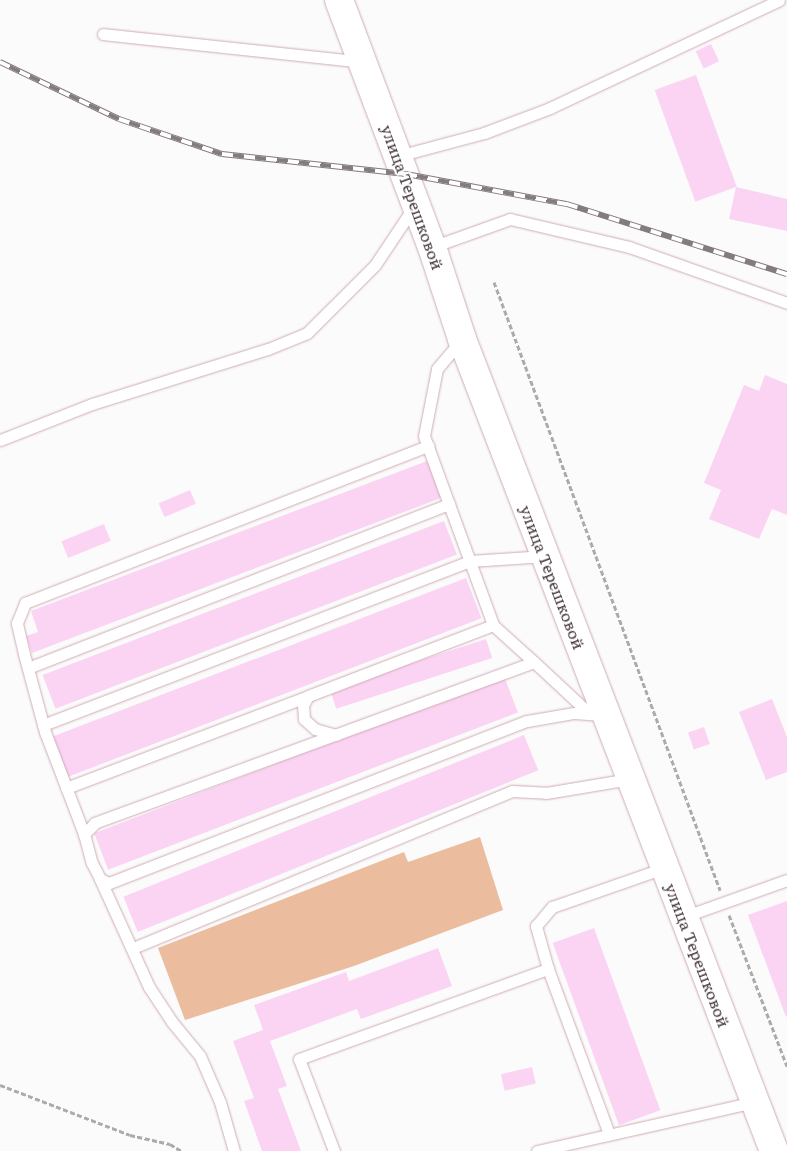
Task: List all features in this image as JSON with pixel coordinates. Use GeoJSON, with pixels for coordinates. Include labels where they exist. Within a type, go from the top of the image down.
{"type":"FeatureCollection","features":[{"type":"Feature","properties":{"kind":"street","name":"улица Терешковой"},"geometry":{"type":"LineString","coordinates":[[339,0],[432,247],[462,339],[544,556],[598,714],[630,779],[774,1151]]}},
{"type":"Feature","properties":{"kind":"lane"},"geometry":{"type":"LineString","coordinates":[[398,156],[484,133],[550,108],[778,0]]}},
{"type":"Feature","properties":{"kind":"lane"},"geometry":{"type":"LineString","coordinates":[[103,34],[363,62]]}},
{"type":"Feature","properties":{"kind":"lane"},"geometry":{"type":"LineString","coordinates":[[0,440],[92,404],[268,349],[307,332],[374,265],[416,204]]}},
{"type":"Feature","properties":{"kind":"lane"},"geometry":{"type":"LineString","coordinates":[[432,247],[510,219],[629,247],[787,303]]}},
{"type":"Feature","properties":{"kind":"lane"},"geometry":{"type":"LineString","coordinates":[[462,339],[437,368],[424,436],[493,625],[534,662],[598,714]]}},
{"type":"Feature","properties":{"kind":"lane"},"geometry":{"type":"LineString","coordinates":[[234,1151],[220,1102],[200,1056],[172,1022],[149,987],[133,948],[92,863],[84,834],[43,726],[17,623],[29,600],[428,446]]}},
{"type":"Feature","properties":{"kind":"lane"},"geometry":{"type":"LineString","coordinates":[[28,668],[450,504]]}},
{"type":"Feature","properties":{"kind":"lane"},"geometry":{"type":"LineString","coordinates":[[43,726],[470,561],[544,556]]}},
{"type":"Feature","properties":{"kind":"lane"},"geometry":{"type":"LineString","coordinates":[[66,788],[493,625]]}},
{"type":"Feature","properties":{"kind":"lane"},"geometry":{"type":"LineString","coordinates":[[84,834],[95,823],[534,662]]}},
{"type":"Feature","properties":{"kind":"lane"},"geometry":{"type":"LineString","coordinates":[[308,696],[303,705],[304,719],[316,729],[336,735]]}},
{"type":"Feature","properties":{"kind":"lane"},"geometry":{"type":"LineString","coordinates":[[100,879],[108,883],[527,721],[574,712],[598,714]]}},
{"type":"Feature","properties":{"kind":"lane"},"geometry":{"type":"LineString","coordinates":[[133,948],[512,791],[546,793],[630,779]]}},
{"type":"Feature","properties":{"kind":"lane"},"geometry":{"type":"LineString","coordinates":[[609,1134],[548,969],[536,926],[552,907],[664,868]]}},
{"type":"Feature","properties":{"kind":"lane"},"geometry":{"type":"LineString","coordinates":[[683,918],[787,880]]}},
{"type":"Feature","properties":{"kind":"lane"},"geometry":{"type":"LineString","coordinates":[[334,1151],[299,1059],[548,969]]}},
{"type":"Feature","properties":{"kind":"lane"},"geometry":{"type":"LineString","coordinates":[[537,1151],[755,1102]]}},
{"type":"Feature","properties":{"kind":"path"},"geometry":{"type":"LineString","coordinates":[[494,282],[787,1066]]}},
{"type":"Feature","properties":{"kind":"path"},"geometry":{"type":"LineString","coordinates":[[0,1085],[130,1135],[170,1144],[181,1151]]}},
{"type":"Feature","properties":{"kind":"shaded area"},"geometry":{"type":"Polygon","coordinates":[[[480,837],[503,910],[354,966],[185,1020],[158,948],[404,852],[408,862],[480,837]]]}},
{"type":"Feature","properties":{"kind":"building"},"geometry":{"type":"Polygon","coordinates":[[[711,44],[719,61],[704,68],[696,51],[711,44]]]}},
{"type":"Feature","properties":{"kind":"building"},"geometry":{"type":"Polygon","coordinates":[[[696,75],[737,187],[695,202],[655,90],[696,75]]]}},
{"type":"Feature","properties":{"kind":"building"},"geometry":{"type":"Polygon","coordinates":[[[736,187],[787,199],[787,231],[729,219],[736,187]]]}},
{"type":"Feature","properties":{"kind":"building"},"geometry":{"type":"Polygon","coordinates":[[[765,375],[787,384],[787,515],[772,509],[759,539],[709,519],[721,490],[704,483],[744,385],[759,391],[765,375]]]}},
{"type":"Feature","properties":{"kind":"building"},"geometry":{"type":"Polygon","coordinates":[[[427,461],[441,498],[32,653],[26,636],[38,632],[31,611],[427,461]]]}},
{"type":"Feature","properties":{"kind":"building"},"geometry":{"type":"Polygon","coordinates":[[[190,490],[196,504],[165,517],[159,503],[190,490]]]}},
{"type":"Feature","properties":{"kind":"building"},"geometry":{"type":"Polygon","coordinates":[[[444,521],[457,555],[55,709],[43,675],[444,521]]]}},
{"type":"Feature","properties":{"kind":"building"},"geometry":{"type":"Polygon","coordinates":[[[104,524],[111,541],[68,558],[61,541],[104,524]]]}},
{"type":"Feature","properties":{"kind":"building"},"geometry":{"type":"Polygon","coordinates":[[[466,578],[481,618],[67,777],[51,737],[466,578]]]}},
{"type":"Feature","properties":{"kind":"building"},"geometry":{"type":"Polygon","coordinates":[[[486,639],[492,658],[336,709],[330,690],[486,639]]]}},
{"type":"Feature","properties":{"kind":"building"},"geometry":{"type":"Polygon","coordinates":[[[504,676],[518,712],[108,870],[94,833],[504,676]]]}},
{"type":"Feature","properties":{"kind":"building"},"geometry":{"type":"Polygon","coordinates":[[[772,699],[787,737],[787,772],[766,780],[739,712],[772,699]]]}},
{"type":"Feature","properties":{"kind":"building"},"geometry":{"type":"Polygon","coordinates":[[[704,727],[710,744],[694,750],[688,733],[704,727]]]}},
{"type":"Feature","properties":{"kind":"building"},"geometry":{"type":"Polygon","coordinates":[[[524,735],[538,770],[138,932],[123,897],[524,735]]]}},
{"type":"Feature","properties":{"kind":"building"},"geometry":{"type":"Polygon","coordinates":[[[787,901],[787,1016],[786,1017],[748,915],[787,901]]]}},
{"type":"Feature","properties":{"kind":"building"},"geometry":{"type":"Polygon","coordinates":[[[594,928],[660,1110],[619,1125],[553,943],[594,928]]]}},
{"type":"Feature","properties":{"kind":"building"},"geometry":{"type":"Polygon","coordinates":[[[438,948],[452,986],[361,1019],[357,1009],[270,1041],[287,1086],[278,1089],[301,1151],[262,1151],[244,1101],[254,1098],[233,1041],[263,1030],[254,1005],[346,972],[349,981],[438,948]]]}},
{"type":"Feature","properties":{"kind":"building"},"geometry":{"type":"Polygon","coordinates":[[[532,1067],[536,1084],[505,1091],[501,1074],[532,1067]]]}},
{"type":"Feature","properties":{"kind":"railway"},"geometry":{"type":"LineString","coordinates":[[0,62],[119,119],[222,154],[406,174],[567,204],[787,274]]}}]}
